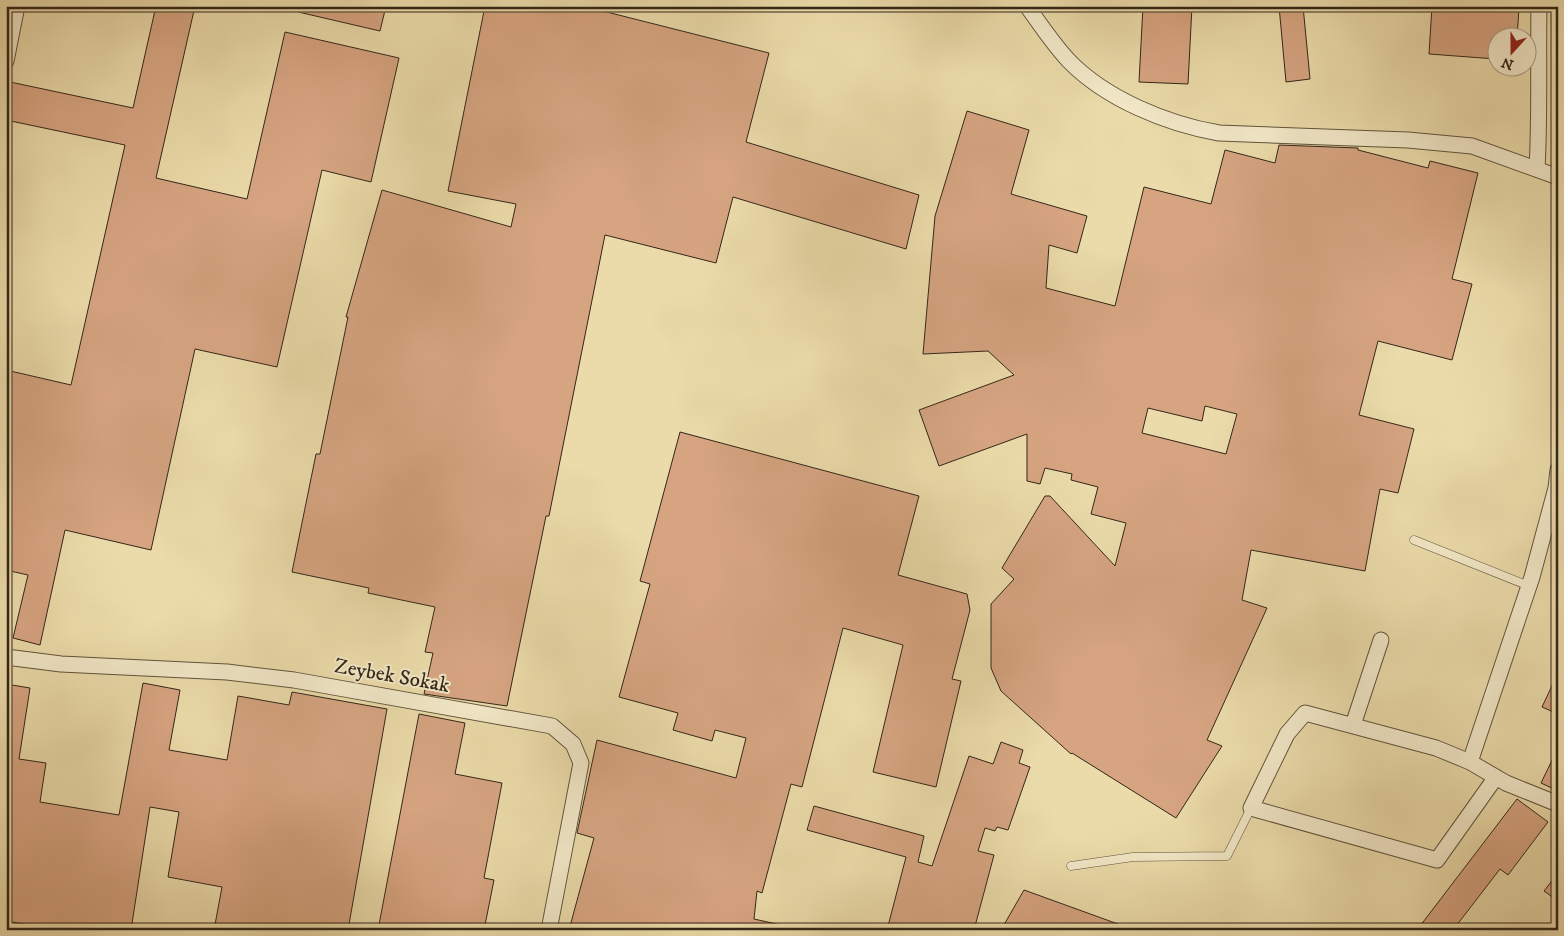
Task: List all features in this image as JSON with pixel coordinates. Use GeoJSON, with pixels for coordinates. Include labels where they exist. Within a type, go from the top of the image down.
{"type":"FeatureCollection","features":[{"type":"Feature","properties":{"kind":"street"},"geometry":{"type":"LineString","coordinates":[[6,62],[17,6]]}},
{"type":"Feature","properties":{"kind":"street"},"geometry":{"type":"LineString","coordinates":[[1027,6],[1070,61],[1105,90],[1163,119],[1190,128],[1219,133],[1408,140],[1472,146],[1558,177]]}},
{"type":"Feature","properties":{"kind":"street"},"geometry":{"type":"LineString","coordinates":[[1537,169],[1539,132],[1537,99],[1539,6]]}},
{"type":"Feature","properties":{"kind":"street"},"geometry":{"type":"LineString","coordinates":[[1470,762],[1529,586],[1557,488],[1558,470]]}},
{"type":"Feature","properties":{"kind":"street"},"geometry":{"type":"LineString","coordinates":[[1353,725],[1381,640]]}},
{"type":"Feature","properties":{"kind":"street","name":"Zeybek Sokak"},"geometry":{"type":"LineString","coordinates":[[6,657],[61,664],[227,672],[294,680],[552,726],[573,744],[581,763],[549,930]]}},
{"type":"Feature","properties":{"kind":"street"},"geometry":{"type":"LineString","coordinates":[[1496,777],[1436,860],[1250,808],[1287,734],[1305,714],[1436,748],[1558,804]]}},
{"type":"Feature","properties":{"kind":"lane"},"geometry":{"type":"LineString","coordinates":[[1414,540],[1529,586]]}},
{"type":"Feature","properties":{"kind":"lane"},"geometry":{"type":"LineString","coordinates":[[1071,866],[1133,857],[1227,856],[1250,808]]}},
{"type":"Feature","properties":{"kind":"building"},"geometry":{"type":"Polygon","coordinates":[[[156,6],[195,6],[156,178],[247,199],[285,32],[399,58],[371,182],[322,170],[277,367],[195,349],[151,550],[65,530],[40,645],[13,638],[28,575],[6,570],[6,370],[71,385],[125,145],[6,120],[6,101],[10,82],[133,108],[156,6]]]}},
{"type":"Feature","properties":{"kind":"building"},"geometry":{"type":"Polygon","coordinates":[[[294,6],[386,6],[380,31],[294,11],[294,6]]]}},
{"type":"Feature","properties":{"kind":"building"},"geometry":{"type":"Polygon","coordinates":[[[485,6],[583,6],[769,53],[746,142],[919,195],[906,249],[733,197],[716,263],[605,235],[549,516],[546,516],[507,706],[424,694],[433,653],[425,652],[435,607],[368,593],[369,588],[292,572],[316,454],[320,454],[348,317],[346,317],[382,190],[511,227],[516,204],[448,191],[485,6]]]}},
{"type":"Feature","properties":{"kind":"building"},"geometry":{"type":"Polygon","coordinates":[[[1143,6],[1192,6],[1188,84],[1139,82],[1143,6]]]}},
{"type":"Feature","properties":{"kind":"building"},"geometry":{"type":"Polygon","coordinates":[[[1279,6],[1303,6],[1310,79],[1286,82],[1279,6]]]}},
{"type":"Feature","properties":{"kind":"building"},"geometry":{"type":"Polygon","coordinates":[[[1432,6],[1519,8],[1518,28],[1486,28],[1486,58],[1429,54],[1432,6]]]}},
{"type":"Feature","properties":{"kind":"building"},"geometry":{"type":"Polygon","coordinates":[[[967,111],[1029,130],[1011,194],[1087,216],[1077,253],[1049,245],[1046,288],[1115,306],[1144,187],[1211,204],[1225,150],[1275,163],[1279,145],[1358,148],[1358,150],[1428,168],[1430,161],[1478,173],[1452,279],[1472,284],[1452,360],[1378,341],[1359,415],[1414,429],[1398,493],[1380,489],[1365,571],[1251,550],[1242,600],[1267,608],[1207,740],[1222,746],[1176,818],[1071,754],[1001,691],[991,668],[991,604],[1014,579],[1002,568],[1045,496],[1050,496],[1115,566],[1126,523],[1091,514],[1098,487],[1071,480],[1072,474],[1045,468],[1040,484],[1027,481],[1027,434],[939,466],[919,410],[1014,375],[988,351],[923,354],[935,216],[967,111]],[[1205,406],[1202,421],[1148,408],[1142,433],[1226,454],[1237,414],[1205,406]]]}},
{"type":"Feature","properties":{"kind":"building"},"geometry":{"type":"Polygon","coordinates":[[[680,432],[919,496],[898,575],[967,594],[970,610],[952,679],[961,681],[936,787],[873,772],[903,645],[843,628],[802,787],[791,784],[762,893],[757,891],[754,919],[781,925],[780,930],[569,930],[594,838],[577,833],[597,740],[736,778],[746,738],[715,730],[712,741],[673,730],[678,713],[619,697],[650,584],[640,581],[680,432]]]}},
{"type":"Feature","properties":{"kind":"building"},"geometry":{"type":"Polygon","coordinates":[[[1558,673],[1558,714],[1542,707],[1558,673]]]}},
{"type":"Feature","properties":{"kind":"building"},"geometry":{"type":"Polygon","coordinates":[[[143,683],[180,690],[169,750],[227,760],[238,696],[289,705],[292,692],[387,709],[348,930],[214,930],[222,887],[168,877],[179,812],[150,807],[131,930],[61,930],[6,921],[6,684],[30,688],[19,759],[46,763],[40,802],[119,815],[143,683]]]}},
{"type":"Feature","properties":{"kind":"building"},"geometry":{"type":"Polygon","coordinates":[[[419,714],[465,723],[455,774],[502,783],[484,878],[494,880],[484,930],[378,930],[419,714]]]}},
{"type":"Feature","properties":{"kind":"building"},"geometry":{"type":"Polygon","coordinates":[[[1001,742],[1023,750],[1019,763],[1030,767],[1008,830],[997,827],[995,831],[985,828],[978,851],[994,855],[974,930],[887,930],[906,857],[807,830],[814,806],[924,836],[918,862],[932,866],[969,756],[993,764],[1001,742]]]}},
{"type":"Feature","properties":{"kind":"building"},"geometry":{"type":"Polygon","coordinates":[[[1558,748],[1558,791],[1541,783],[1558,748]]]}},
{"type":"Feature","properties":{"kind":"building"},"geometry":{"type":"Polygon","coordinates":[[[1517,799],[1548,822],[1508,875],[1500,869],[1453,930],[1417,930],[1517,799]]]}},
{"type":"Feature","properties":{"kind":"building"},"geometry":{"type":"Polygon","coordinates":[[[1558,873],[1558,901],[1544,891],[1558,873]]]}},
{"type":"Feature","properties":{"kind":"building"},"geometry":{"type":"Polygon","coordinates":[[[1024,890],[1129,928],[1129,930],[1001,930],[1024,890]]]}}]}
